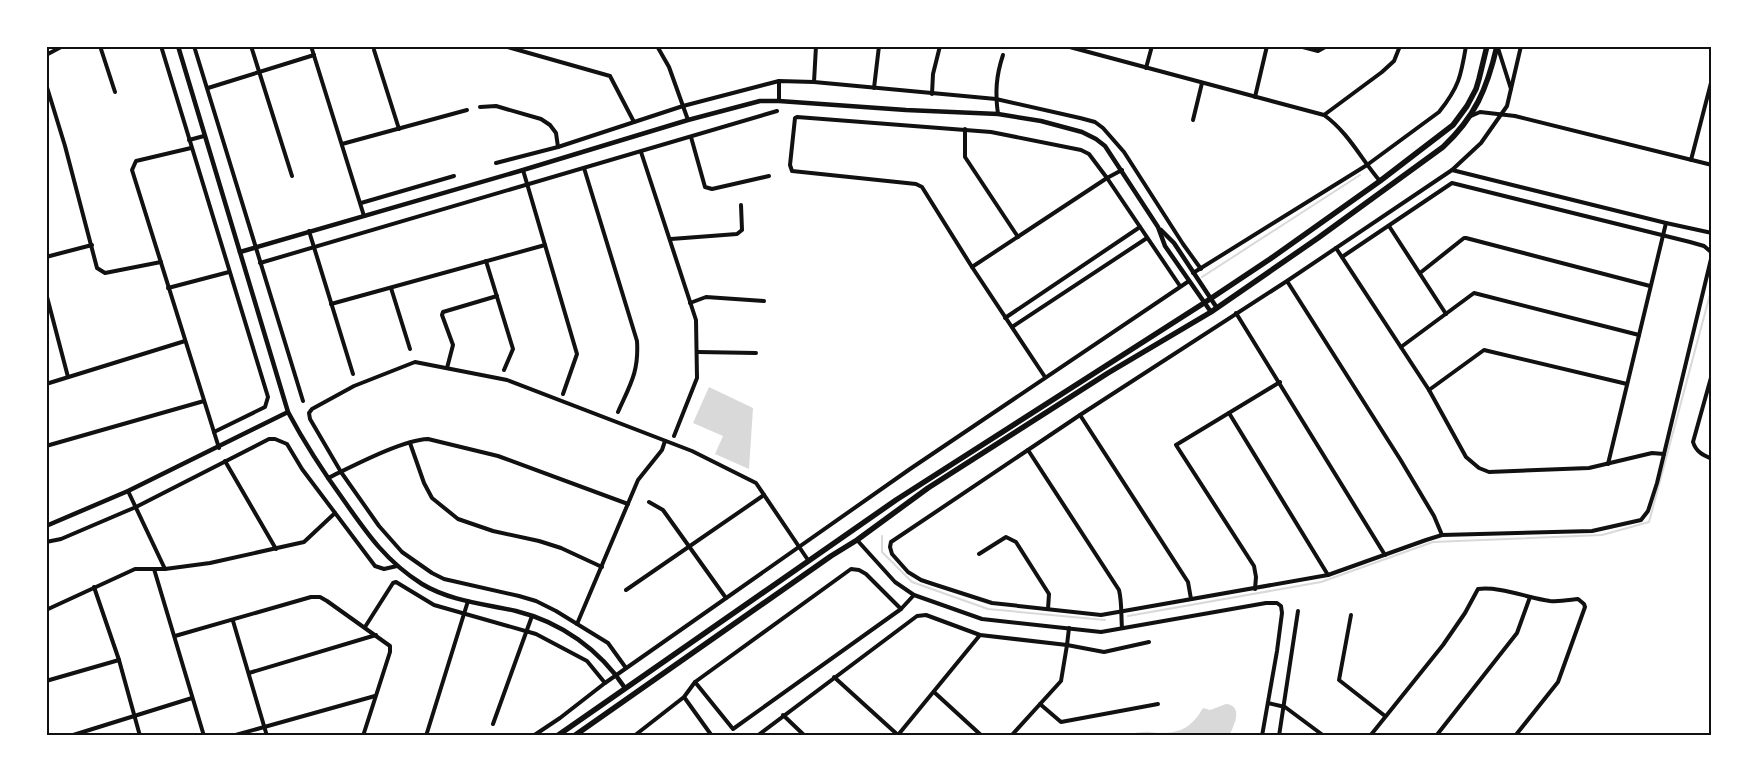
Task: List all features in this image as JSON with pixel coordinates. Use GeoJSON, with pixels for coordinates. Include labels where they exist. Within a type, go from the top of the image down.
{"type":"FeatureCollection","features":[{"type":"Feature","properties":{"kind":"main road"},"geometry":{"type":"LineString","coordinates":[[558,736],[896,500],[1204,303],[1380,181],[1453,125],[1467,106],[1476,89],[1487,46]]}},
{"type":"Feature","properties":{"kind":"main road"},"geometry":{"type":"LineString","coordinates":[[574,736],[857,540],[928,488],[1108,373],[1211,312],[1318,238],[1443,147],[1457,134],[1471,116],[1488,82],[1497,46]]}},
{"type":"Feature","properties":{"kind":"street"},"geometry":{"type":"LineString","coordinates":[[46,55],[63,46]]}},
{"type":"Feature","properties":{"kind":"street"},"geometry":{"type":"LineString","coordinates":[[100,46],[116,92]]}},
{"type":"Feature","properties":{"kind":"street"},"geometry":{"type":"LineString","coordinates":[[161,46],[268,397],[265,407],[214,432]]}},
{"type":"Feature","properties":{"kind":"street"},"geometry":{"type":"LineString","coordinates":[[178,46],[288,412],[328,478],[370,538],[397,566],[441,593],[532,616],[576,638],[602,658],[625,688]]}},
{"type":"Feature","properties":{"kind":"street"},"geometry":{"type":"LineString","coordinates":[[194,46],[303,402]]}},
{"type":"Feature","properties":{"kind":"street"},"geometry":{"type":"LineString","coordinates":[[251,46],[292,176]]}},
{"type":"Feature","properties":{"kind":"street"},"geometry":{"type":"LineString","coordinates":[[311,46],[364,216]]}},
{"type":"Feature","properties":{"kind":"street"},"geometry":{"type":"LineString","coordinates":[[504,46],[610,76],[634,122]]}},
{"type":"Feature","properties":{"kind":"street"},"geometry":{"type":"LineString","coordinates":[[657,46],[669,67],[688,120]]}},
{"type":"Feature","properties":{"kind":"street"},"geometry":{"type":"LineString","coordinates":[[814,82],[816,46]]}},
{"type":"Feature","properties":{"kind":"street"},"geometry":{"type":"LineString","coordinates":[[874,88],[879,46]]}},
{"type":"Feature","properties":{"kind":"street"},"geometry":{"type":"LineString","coordinates":[[932,94],[940,46]]}},
{"type":"Feature","properties":{"kind":"street"},"geometry":{"type":"LineString","coordinates":[[1066,46],[1324,115],[1334,122],[1350,139],[1380,181]]}},
{"type":"Feature","properties":{"kind":"street"},"geometry":{"type":"LineString","coordinates":[[1146,68],[1152,46]]}},
{"type":"Feature","properties":{"kind":"street"},"geometry":{"type":"LineString","coordinates":[[1255,97],[1267,46]]}},
{"type":"Feature","properties":{"kind":"street"},"geometry":{"type":"LineString","coordinates":[[1299,46],[1318,51],[1327,46]]}},
{"type":"Feature","properties":{"kind":"street"},"geometry":{"type":"LineString","coordinates":[[1324,115],[1394,61],[1400,46]]}},
{"type":"Feature","properties":{"kind":"street"},"geometry":{"type":"LineString","coordinates":[[1193,273],[1368,165],[1439,112],[1454,92],[1461,77],[1466,46]]}},
{"type":"Feature","properties":{"kind":"street"},"geometry":{"type":"LineString","coordinates":[[1497,46],[1511,90]]}},
{"type":"Feature","properties":{"kind":"street"},"geometry":{"type":"LineString","coordinates":[[1342,257],[1452,183],[1704,246],[1710,252],[1711,259],[1657,483],[1648,510],[1641,520],[1592,531],[1442,535],[1328,576],[1101,615],[992,603],[921,580],[908,572],[892,554],[891,542],[1452,170],[1481,143],[1507,106],[1521,46]]}},
{"type":"Feature","properties":{"kind":"street"},"geometry":{"type":"LineString","coordinates":[[374,50],[399,129]]}},
{"type":"Feature","properties":{"kind":"street"},"geometry":{"type":"LineString","coordinates":[[208,88],[314,55]]}},
{"type":"Feature","properties":{"kind":"street"},"geometry":{"type":"LineString","coordinates":[[998,114],[996,99],[997,74],[1003,56]]}},
{"type":"Feature","properties":{"kind":"street"},"geometry":{"type":"LineString","coordinates":[[1691,160],[1712,79]]}},
{"type":"Feature","properties":{"kind":"street"},"geometry":{"type":"LineString","coordinates":[[779,81],[779,101]]}},
{"type":"Feature","properties":{"kind":"street"},"geometry":{"type":"LineString","coordinates":[[496,163],[558,147],[683,106],[779,81],[814,82],[996,99],[1095,122],[1103,128],[1124,152],[1183,244],[1202,269]]}},
{"type":"Feature","properties":{"kind":"street"},"geometry":{"type":"LineString","coordinates":[[1193,120],[1202,83]]}},
{"type":"Feature","properties":{"kind":"street"},"geometry":{"type":"LineString","coordinates":[[46,84],[98,268],[106,273],[161,262]]}},
{"type":"Feature","properties":{"kind":"street"},"geometry":{"type":"LineString","coordinates":[[240,252],[688,120],[760,101],[998,114],[1041,121],[1089,136],[1105,146],[1158,227],[1165,246],[1211,312]]}},
{"type":"Feature","properties":{"kind":"street"},"geometry":{"type":"LineString","coordinates":[[480,107],[496,106],[541,119],[550,124],[556,133],[558,147]]}},
{"type":"Feature","properties":{"kind":"street"},"geometry":{"type":"LineString","coordinates":[[1507,106],[1516,116]]}},
{"type":"Feature","properties":{"kind":"street"},"geometry":{"type":"LineString","coordinates":[[342,144],[467,110]]}},
{"type":"Feature","properties":{"kind":"street"},"geometry":{"type":"LineString","coordinates":[[260,263],[777,112]]}},
{"type":"Feature","properties":{"kind":"street"},"geometry":{"type":"LineString","coordinates":[[1471,116],[1480,112],[1516,116],[1712,165]]}},
{"type":"Feature","properties":{"kind":"street"},"geometry":{"type":"LineString","coordinates":[[1045,377],[919,185],[792,171],[790,165],[794,120],[797,116],[991,132],[1081,150],[1089,154],[1107,178],[1180,286]]}},
{"type":"Feature","properties":{"kind":"street"},"geometry":{"type":"LineString","coordinates":[[965,129],[965,157],[1018,237]]}},
{"type":"Feature","properties":{"kind":"street"},"geometry":{"type":"LineString","coordinates":[[189,140],[204,136]]}},
{"type":"Feature","properties":{"kind":"street"},"geometry":{"type":"LineString","coordinates":[[691,137],[705,187],[712,189],[769,176]]}},
{"type":"Feature","properties":{"kind":"street"},"geometry":{"type":"LineString","coordinates":[[191,148],[134,163],[132,170],[219,448]]}},
{"type":"Feature","properties":{"kind":"street"},"geometry":{"type":"LineString","coordinates":[[640,152],[696,320],[697,378],[674,436]]}},
{"type":"Feature","properties":{"kind":"street"},"geometry":{"type":"LineString","coordinates":[[584,168],[637,341],[638,359],[635,376],[618,412]]}},
{"type":"Feature","properties":{"kind":"street"},"geometry":{"type":"LineString","coordinates":[[523,170],[577,354],[563,394]]}},
{"type":"Feature","properties":{"kind":"street"},"geometry":{"type":"LineString","coordinates":[[972,267],[1122,170]]}},
{"type":"Feature","properties":{"kind":"street"},"geometry":{"type":"LineString","coordinates":[[1452,170],[1712,233]]}},
{"type":"Feature","properties":{"kind":"street"},"geometry":{"type":"LineString","coordinates":[[361,203],[454,176]]}},
{"type":"Feature","properties":{"kind":"street"},"geometry":{"type":"LineString","coordinates":[[670,239],[737,234],[742,230],[741,205]]}},
{"type":"Feature","properties":{"kind":"street"},"geometry":{"type":"LineString","coordinates":[[1608,464],[1666,223]]}},
{"type":"Feature","properties":{"kind":"street"},"geometry":{"type":"LineString","coordinates":[[1389,226],[1446,314]]}},
{"type":"Feature","properties":{"kind":"street"},"geometry":{"type":"LineString","coordinates":[[1005,318],[1140,227]]}},
{"type":"Feature","properties":{"kind":"street"},"geometry":{"type":"LineString","coordinates":[[1158,227],[1174,243],[1217,308]]}},
{"type":"Feature","properties":{"kind":"street"},"geometry":{"type":"LineString","coordinates":[[309,231],[353,374]]}},
{"type":"Feature","properties":{"kind":"street"},"geometry":{"type":"LineString","coordinates":[[1012,327],[1147,238]]}},
{"type":"Feature","properties":{"kind":"street"},"geometry":{"type":"LineString","coordinates":[[1420,273],[1466,238],[1650,286]]}},
{"type":"Feature","properties":{"kind":"street"},"geometry":{"type":"LineString","coordinates":[[46,257],[92,244]]}},
{"type":"Feature","properties":{"kind":"street"},"geometry":{"type":"LineString","coordinates":[[332,304],[545,245]]}},
{"type":"Feature","properties":{"kind":"street"},"geometry":{"type":"LineString","coordinates":[[1336,248],[1429,390],[1466,457],[1479,468],[1489,472],[1589,468],[1652,453],[1664,454]]}},
{"type":"Feature","properties":{"kind":"street"},"geometry":{"type":"LineString","coordinates":[[486,261],[513,349],[504,370]]}},
{"type":"Feature","properties":{"kind":"street"},"geometry":{"type":"LineString","coordinates":[[168,288],[229,272]]}},
{"type":"Feature","properties":{"kind":"street"},"geometry":{"type":"LineString","coordinates":[[533,736],[616,675],[799,547],[1188,281]]}},
{"type":"Feature","properties":{"kind":"street"},"geometry":{"type":"LineString","coordinates":[[1287,281],[1400,459],[1434,516],[1442,535]]}},
{"type":"Feature","properties":{"kind":"street"},"geometry":{"type":"LineString","coordinates":[[391,288],[410,349]]}},
{"type":"Feature","properties":{"kind":"street"},"geometry":{"type":"LineString","coordinates":[[46,293],[68,377]]}},
{"type":"Feature","properties":{"kind":"street"},"geometry":{"type":"LineString","coordinates":[[1401,347],[1474,293],[1638,335]]}},
{"type":"Feature","properties":{"kind":"street"},"geometry":{"type":"LineString","coordinates":[[447,368],[453,345],[442,315],[443,312],[497,296]]}},
{"type":"Feature","properties":{"kind":"street"},"geometry":{"type":"LineString","coordinates":[[690,303],[706,297],[764,301]]}},
{"type":"Feature","properties":{"kind":"street"},"geometry":{"type":"LineString","coordinates":[[1236,313],[1385,554]]}},
{"type":"Feature","properties":{"kind":"street"},"geometry":{"type":"LineString","coordinates":[[46,321],[53,320]]}},
{"type":"Feature","properties":{"kind":"street"},"geometry":{"type":"LineString","coordinates":[[46,384],[185,341]]}},
{"type":"Feature","properties":{"kind":"street"},"geometry":{"type":"LineString","coordinates":[[1429,390],[1484,350],[1626,384]]}},
{"type":"Feature","properties":{"kind":"street"},"geometry":{"type":"LineString","coordinates":[[698,352],[756,352]]}},
{"type":"Feature","properties":{"kind":"street"},"geometry":{"type":"LineString","coordinates":[[626,668],[608,643],[536,601],[444,580],[402,552],[390,540],[341,472],[310,419],[309,413],[312,409],[354,386],[416,362],[507,380],[692,451],[756,483],[808,560]]}},
{"type":"Feature","properties":{"kind":"street"},"geometry":{"type":"LineString","coordinates":[[1712,374],[1694,442],[1695,448],[1699,453],[1712,458]]}},
{"type":"Feature","properties":{"kind":"street"},"geometry":{"type":"LineString","coordinates":[[1255,589],[1256,577],[1254,566],[1176,444],[1280,382]]}},
{"type":"Feature","properties":{"kind":"street"},"geometry":{"type":"LineString","coordinates":[[46,446],[204,401]]}},
{"type":"Feature","properties":{"kind":"street"},"geometry":{"type":"LineString","coordinates":[[46,526],[128,491],[219,448],[288,412]]}},
{"type":"Feature","properties":{"kind":"street"},"geometry":{"type":"LineString","coordinates":[[1229,413],[1328,576]]}},
{"type":"Feature","properties":{"kind":"street"},"geometry":{"type":"LineString","coordinates":[[1080,415],[1188,582],[1191,599]]}},
{"type":"Feature","properties":{"kind":"street"},"geometry":{"type":"LineString","coordinates":[[46,542],[61,539],[136,507],[269,439],[282,441],[287,444],[302,469],[375,566],[384,569],[397,566]]}},
{"type":"Feature","properties":{"kind":"street"},"geometry":{"type":"LineString","coordinates":[[328,478],[395,448],[420,439],[428,439],[498,456],[628,504]]}},
{"type":"Feature","properties":{"kind":"street"},"geometry":{"type":"LineString","coordinates":[[577,624],[638,480],[662,450],[666,441]]}},
{"type":"Feature","properties":{"kind":"street"},"geometry":{"type":"LineString","coordinates":[[410,443],[424,483],[432,498],[458,520],[561,548],[602,567]]}},
{"type":"Feature","properties":{"kind":"street"},"geometry":{"type":"LineString","coordinates":[[1028,450],[1119,590],[1122,628]]}},
{"type":"Feature","properties":{"kind":"street"},"geometry":{"type":"LineString","coordinates":[[225,461],[276,549]]}},
{"type":"Feature","properties":{"kind":"street"},"geometry":{"type":"LineString","coordinates":[[128,491],[165,569]]}},
{"type":"Feature","properties":{"kind":"street"},"geometry":{"type":"LineString","coordinates":[[626,590],[764,495]]}},
{"type":"Feature","properties":{"kind":"street"},"geometry":{"type":"LineString","coordinates":[[649,502],[663,510],[726,598]]}},
{"type":"Feature","properties":{"kind":"street"},"geometry":{"type":"LineString","coordinates":[[46,610],[135,569],[165,569],[210,563],[304,542],[335,513]]}},
{"type":"Feature","properties":{"kind":"street"},"geometry":{"type":"LineString","coordinates":[[979,554],[1006,536],[1016,542],[1049,594],[1048,609]]}},
{"type":"Feature","properties":{"kind":"street"},"geometry":{"type":"LineString","coordinates":[[857,540],[895,582],[914,595],[982,620],[1101,632],[1266,603],[1277,603],[1282,613],[1262,736]]}},
{"type":"Feature","properties":{"kind":"street"},"geometry":{"type":"LineString","coordinates":[[634,736],[684,697],[695,682],[851,569],[854,568],[866,574],[901,609]]}},
{"type":"Feature","properties":{"kind":"street"},"geometry":{"type":"LineString","coordinates":[[154,569],[204,736]]}},
{"type":"Feature","properties":{"kind":"street"},"geometry":{"type":"LineString","coordinates":[[365,627],[393,583],[396,582],[434,605],[527,630],[587,661],[605,683]]}},
{"type":"Feature","properties":{"kind":"street"},"geometry":{"type":"LineString","coordinates":[[94,587],[140,736]]}},
{"type":"Feature","properties":{"kind":"street"},"geometry":{"type":"LineString","coordinates":[[1370,736],[1443,645],[1465,613],[1478,589],[1504,591],[1552,601],[1578,599],[1584,604],[1584,607],[1558,682],[1515,736]]}},
{"type":"Feature","properties":{"kind":"street"},"geometry":{"type":"LineString","coordinates":[[695,682],[733,729],[901,609],[914,595]]}},
{"type":"Feature","properties":{"kind":"street"},"geometry":{"type":"LineString","coordinates":[[175,636],[320,597],[390,646],[390,652],[363,736]]}},
{"type":"Feature","properties":{"kind":"street"},"geometry":{"type":"LineString","coordinates":[[1436,736],[1517,633],[1530,597]]}},
{"type":"Feature","properties":{"kind":"street"},"geometry":{"type":"LineString","coordinates":[[426,736],[468,601]]}},
{"type":"Feature","properties":{"kind":"street"},"geometry":{"type":"LineString","coordinates":[[1279,736],[1298,611]]}},
{"type":"Feature","properties":{"kind":"street"},"geometry":{"type":"LineString","coordinates":[[757,736],[917,616],[926,615],[980,635],[1068,645],[1104,652],[1149,642]]}},
{"type":"Feature","properties":{"kind":"street"},"geometry":{"type":"LineString","coordinates":[[1352,615],[1339,680],[1385,716]]}},
{"type":"Feature","properties":{"kind":"street"},"geometry":{"type":"LineString","coordinates":[[493,724],[532,616]]}},
{"type":"Feature","properties":{"kind":"street"},"geometry":{"type":"LineString","coordinates":[[233,621],[267,736]]}},
{"type":"Feature","properties":{"kind":"street"},"geometry":{"type":"LineString","coordinates":[[1011,736],[1061,681],[1068,645],[1068,628]]}},
{"type":"Feature","properties":{"kind":"street"},"geometry":{"type":"LineString","coordinates":[[249,673],[376,635]]}},
{"type":"Feature","properties":{"kind":"street"},"geometry":{"type":"LineString","coordinates":[[834,677],[899,735],[980,635]]}},
{"type":"Feature","properties":{"kind":"street"},"geometry":{"type":"LineString","coordinates":[[46,681],[118,660]]}},
{"type":"Feature","properties":{"kind":"street"},"geometry":{"type":"LineString","coordinates":[[934,692],[982,736]]}},
{"type":"Feature","properties":{"kind":"street"},"geometry":{"type":"LineString","coordinates":[[232,736],[375,696]]}},
{"type":"Feature","properties":{"kind":"street"},"geometry":{"type":"LineString","coordinates":[[684,697],[712,736]]}},
{"type":"Feature","properties":{"kind":"street"},"geometry":{"type":"LineString","coordinates":[[70,736],[192,698]]}},
{"type":"Feature","properties":{"kind":"street"},"geometry":{"type":"LineString","coordinates":[[1268,703],[1285,706],[1324,736]]}},
{"type":"Feature","properties":{"kind":"street"},"geometry":{"type":"LineString","coordinates":[[1040,704],[1061,722],[1158,704]]}},
{"type":"Feature","properties":{"kind":"street"},"geometry":{"type":"LineString","coordinates":[[783,716],[806,736]]}},
{"type":"Feature","properties":{"kind":"shaded area"},"geometry":{"type":"Polygon","coordinates":[[[709,387],[753,408],[749,469],[715,454],[723,436],[693,423],[709,387]]]}},
{"type":"Feature","properties":{"kind":"shaded area"},"geometry":{"type":"Polygon","coordinates":[[[1226,704],[1235,708],[1236,712],[1235,722],[1229,736],[1118,736],[1142,732],[1167,733],[1181,730],[1193,722],[1203,708],[1210,710],[1226,704]]]}},
{"type":"Feature","properties":{"kind":"waterway"},"geometry":{"type":"LineString","coordinates":[[1202,277],[1360,175]]}},
{"type":"Feature","properties":{"kind":"waterway"},"geometry":{"type":"LineString","coordinates":[[1128,616],[1321,582],[1433,542],[1602,535],[1649,522],[1712,287]]}},
{"type":"Feature","properties":{"kind":"waterway"},"geometry":{"type":"LineString","coordinates":[[882,536],[882,552],[912,582],[988,609],[1105,620]]}}]}
